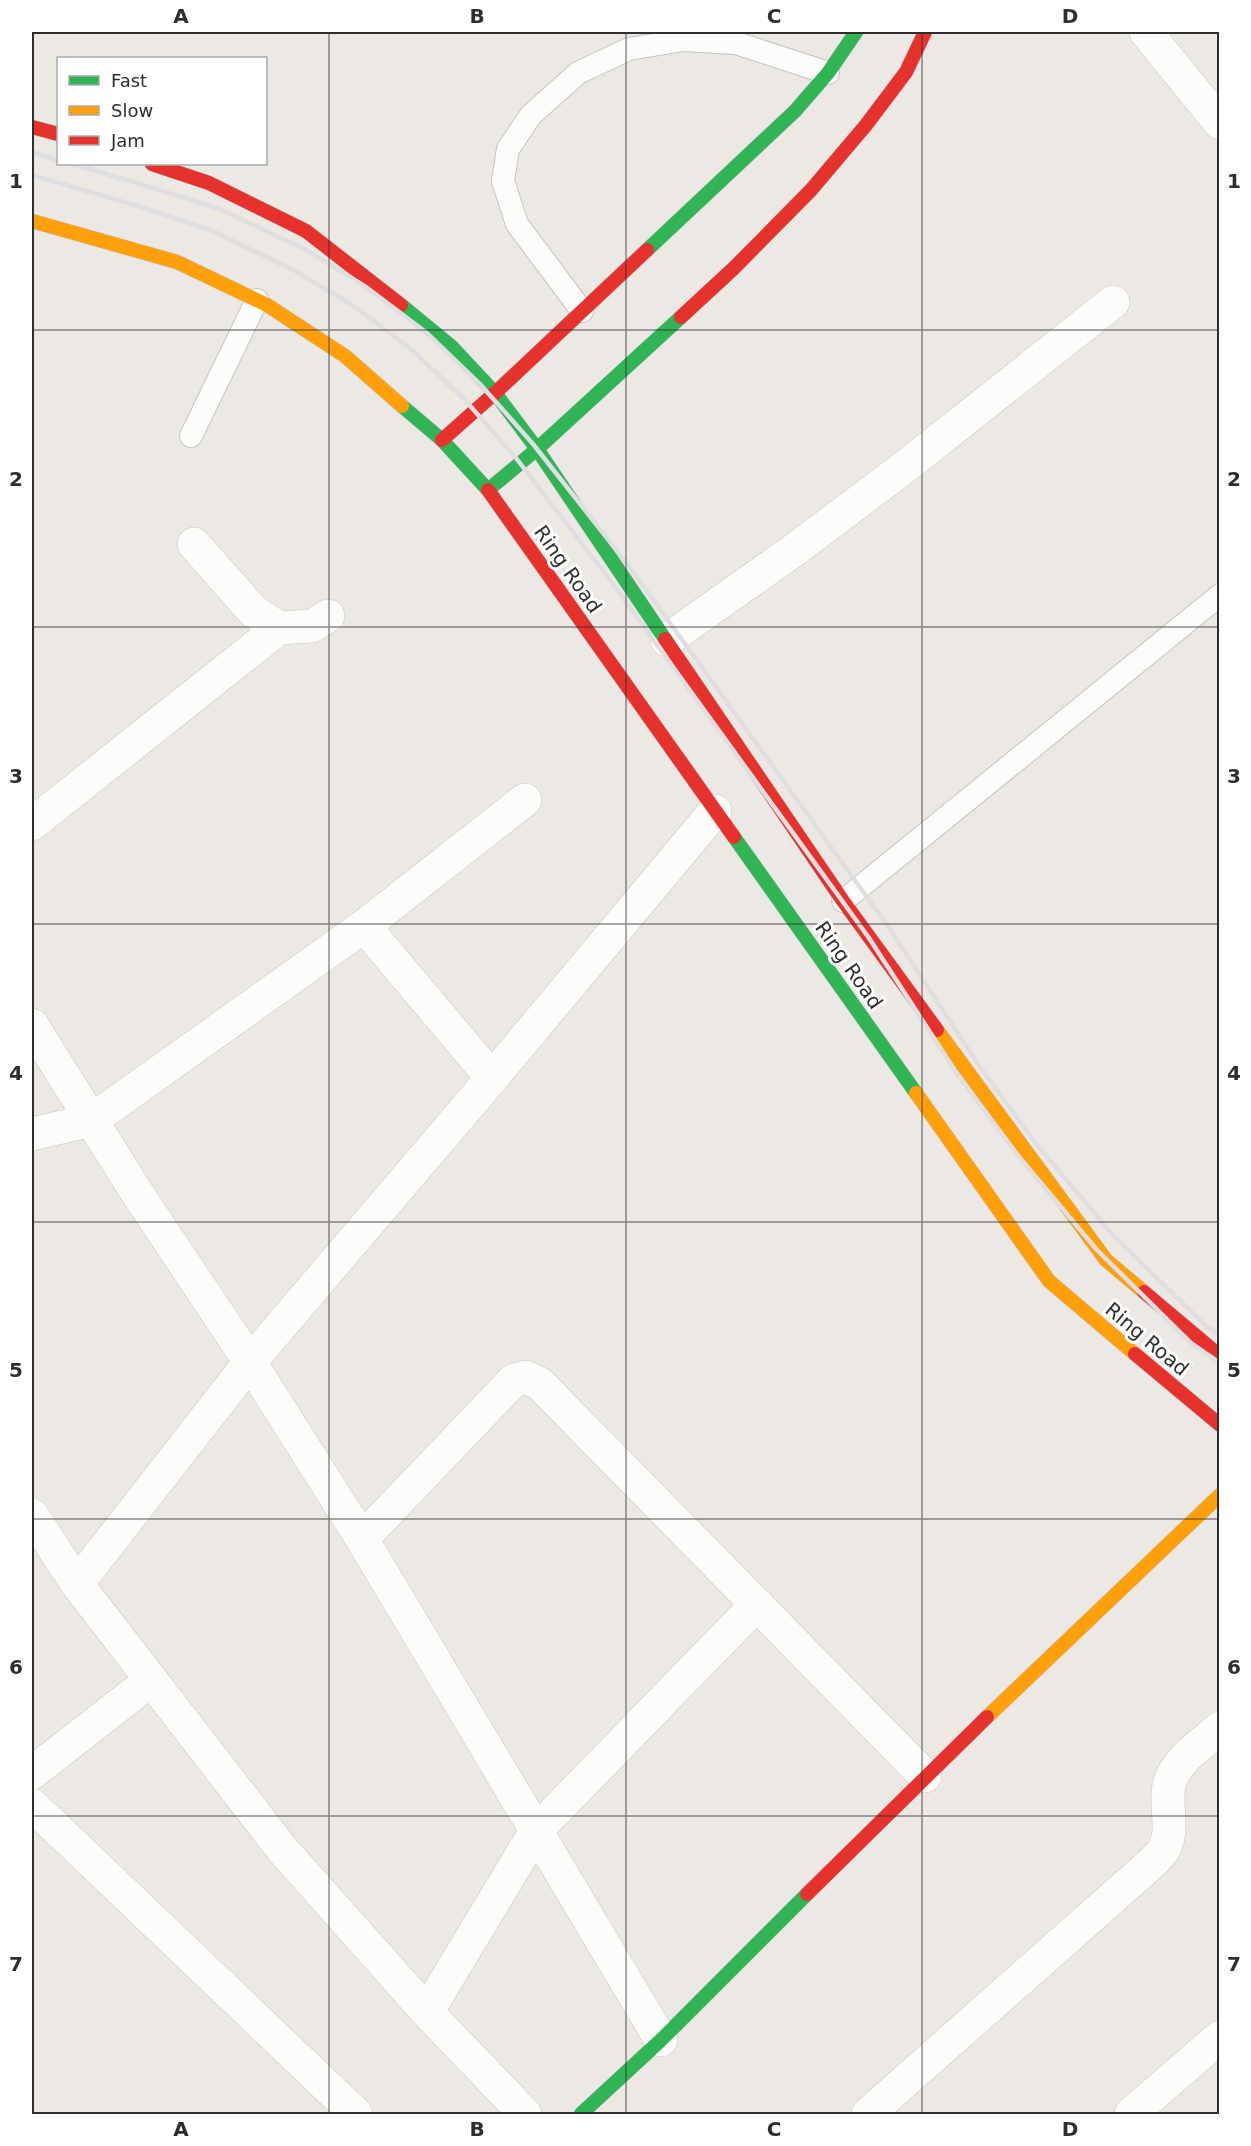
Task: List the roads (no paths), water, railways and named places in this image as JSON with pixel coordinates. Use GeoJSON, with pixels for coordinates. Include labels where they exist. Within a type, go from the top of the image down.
{"type":"FeatureCollection","features":[{"type":"Feature","properties":{"kind":"main road"},"geometry":{"type":"LineString","coordinates":[[442,441],[795,111],[828,73],[856,32]]}},
{"type":"Feature","properties":{"kind":"main road"},"geometry":{"type":"LineString","coordinates":[[488,490],[537,449],[734,268],[811,190],[866,125],[906,72],[926,32]]}},
{"type":"Feature","properties":{"kind":"main road"},"geometry":{"type":"LineString","coordinates":[[32,126],[57,134]]}},
{"type":"Feature","properties":{"kind":"main road"},"geometry":{"type":"LineString","coordinates":[[155,165],[209,183],[306,231],[376,284],[452,347],[495,393],[537,449],[843,901],[1106,1260],[1220,1356]]}},
{"type":"Feature","properties":{"kind":"main road","name":"Ring Road"},"geometry":{"type":"LineString","coordinates":[[32,221],[177,262],[257,300],[345,356],[442,441],[488,490],[1049,1281],[1220,1425]]}},
{"type":"Feature","properties":{"kind":"main road"},"geometry":{"type":"LineString","coordinates":[[582,2115],[661,2040],[926,1776],[1220,1495]]}},
{"type":"Feature","properties":{"kind":"street"},"geometry":{"type":"LineString","coordinates":[[1146,32],[1220,123]]}},
{"type":"Feature","properties":{"kind":"street"},"geometry":{"type":"LineString","coordinates":[[667,640],[797,548],[906,466],[1113,302]]}},
{"type":"Feature","properties":{"kind":"street"},"geometry":{"type":"LineString","coordinates":[[194,544],[254,612],[279,628]]}},
{"type":"Feature","properties":{"kind":"street"},"geometry":{"type":"LineString","coordinates":[[32,824],[279,628],[312,626],[328,616]]}},
{"type":"Feature","properties":{"kind":"street"},"geometry":{"type":"LineString","coordinates":[[32,1134],[92,1120],[364,926],[525,800]]}},
{"type":"Feature","properties":{"kind":"street"},"geometry":{"type":"LineString","coordinates":[[77,1584],[250,1362],[715,811]]}},
{"type":"Feature","properties":{"kind":"street"},"geometry":{"type":"LineString","coordinates":[[364,926],[492,1078]]}},
{"type":"Feature","properties":{"kind":"street"},"geometry":{"type":"LineString","coordinates":[[32,1024],[137,1193],[250,1362],[362,1539],[661,2040]]}},
{"type":"Feature","properties":{"kind":"street"},"geometry":{"type":"LineString","coordinates":[[362,1539],[513,1380],[526,1377],[540,1384],[926,1776]]}},
{"type":"Feature","properties":{"kind":"street"},"geometry":{"type":"LineString","coordinates":[[32,1515],[77,1584],[282,1849],[427,2012],[525,2115]]}},
{"type":"Feature","properties":{"kind":"street"},"geometry":{"type":"LineString","coordinates":[[427,2012],[536,1831],[757,1604]]}},
{"type":"Feature","properties":{"kind":"street"},"geometry":{"type":"LineString","coordinates":[[32,1773],[152,1680]]}},
{"type":"Feature","properties":{"kind":"street"},"geometry":{"type":"LineString","coordinates":[[868,2115],[1163,1851],[1169,1831],[1168,1797],[1171,1779],[1180,1764],[1220,1728]]}},
{"type":"Feature","properties":{"kind":"street"},"geometry":{"type":"LineString","coordinates":[[32,1804],[356,2115]]}},
{"type":"Feature","properties":{"kind":"street"},"geometry":{"type":"LineString","coordinates":[[1131,2115],[1220,2037]]}},
{"type":"Feature","properties":{"kind":"lane"},"geometry":{"type":"LineString","coordinates":[[582,311],[517,224],[503,181],[508,149],[531,115],[578,73],[628,49],[683,40],[736,43],[828,73]]}},
{"type":"Feature","properties":{"kind":"lane"},"geometry":{"type":"LineString","coordinates":[[191,436],[257,300]]}},
{"type":"Feature","properties":{"kind":"lane"},"geometry":{"type":"LineString","coordinates":[[843,901],[1220,595]]}},
{"type":"Feature","properties":{"kind":"railway"},"geometry":{"type":"LineString","coordinates":[[32,152],[57,160]]}},
{"type":"Feature","properties":{"kind":"railway"},"geometry":{"type":"LineString","coordinates":[[75,165],[222,210],[308,251],[366,287],[427,333],[480,384],[533,444],[629,566],[887,925],[980,1067],[1037,1145],[1113,1235],[1206,1326],[1220,1335]]}},
{"type":"Feature","properties":{"kind":"railway"},"geometry":{"type":"LineString","coordinates":[[32,175],[213,231],[297,272],[354,306],[412,350],[464,399],[516,458],[610,580],[869,938],[961,1080],[1020,1158],[1097,1250],[1191,1343],[1220,1363]]}}]}
